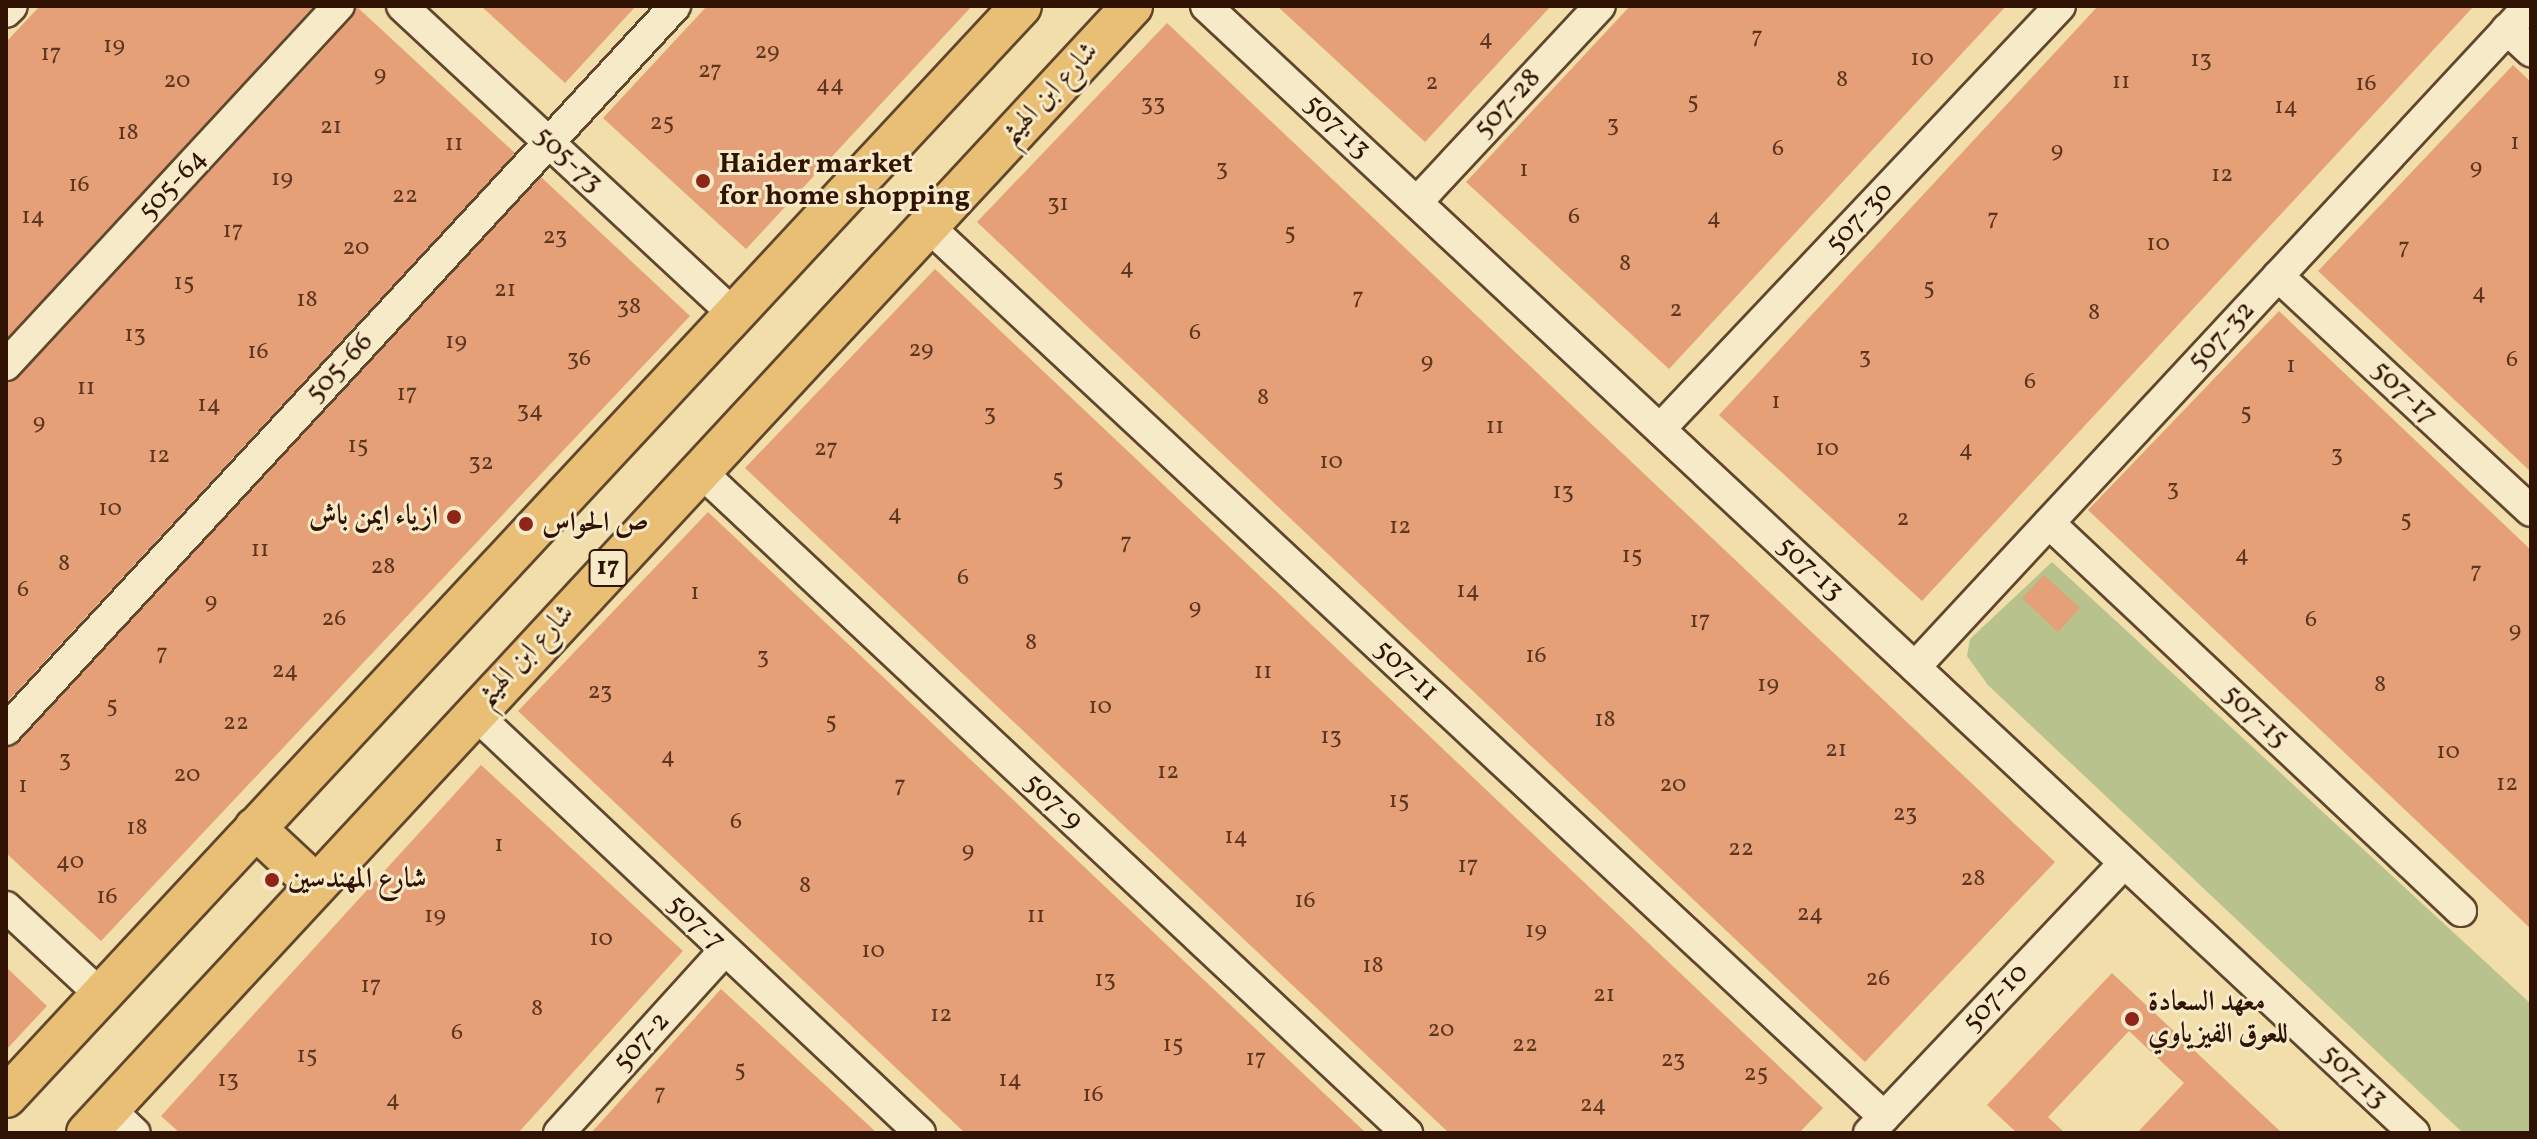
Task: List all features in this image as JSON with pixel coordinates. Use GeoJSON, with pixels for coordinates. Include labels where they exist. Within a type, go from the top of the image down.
{"type":"FeatureCollection","features":[{"type":"Feature","properties":{"kind":"main road"},"geometry":{"type":"LineString","coordinates":[[6,1097],[1021,6]]}},
{"type":"Feature","properties":{"kind":"main road","name":"شارع ابن الهيثم"},"geometry":{"type":"LineString","coordinates":[[111,1125],[316,885],[473,712],[1132,6]]}},
{"type":"Feature","properties":{"kind":"main road"},"geometry":{"type":"LineString","coordinates":[[255,828],[316,885]]}},
{"type":"Feature","properties":{"kind":"street"},"geometry":{"type":"LineString","coordinates":[[6,12],[12,6]]}},
{"type":"Feature","properties":{"kind":"street","name":"505-64"},"geometry":{"type":"LineString","coordinates":[[6,365],[339,6]]}},
{"type":"Feature","properties":{"kind":"street","name":"505-73"},"geometry":{"type":"LineString","coordinates":[[402,6],[734,314]]}},
{"type":"Feature","properties":{"kind":"street","name":"505-66"},"geometry":{"type":"LineString","coordinates":[[6,730],[675,6]]}},
{"type":"Feature","properties":{"kind":"street","name":"507-13"},"geometry":{"type":"LineString","coordinates":[[1206,6],[2414,1133]]}},
{"type":"Feature","properties":{"kind":"street","name":"507-28"},"geometry":{"type":"LineString","coordinates":[[1417,202],[1600,6]]}},
{"type":"Feature","properties":{"kind":"street","name":"507-30"},"geometry":{"type":"LineString","coordinates":[[1660,429],[2060,6]]}},
{"type":"Feature","properties":{"kind":"street","name":"507-32"},"geometry":{"type":"LineString","coordinates":[[1915,667],[2529,6]]}},
{"type":"Feature","properties":{"kind":"street"},"geometry":{"type":"LineString","coordinates":[[2507,29],[2531,51]]}},
{"type":"Feature","properties":{"kind":"street","name":"507-11"},"geometry":{"type":"LineString","coordinates":[[928,226],[1876,1125]]}},
{"type":"Feature","properties":{"kind":"street","name":"507-17"},"geometry":{"type":"LineString","coordinates":[[2278,276],[2531,511]]}},
{"type":"Feature","properties":{"kind":"street","name":"507-9"},"geometry":{"type":"LineString","coordinates":[[700,471],[1407,1133]]}},
{"type":"Feature","properties":{"kind":"street","name":"507-15"},"geometry":{"type":"LineString","coordinates":[[2049,523],[2461,911]]}},
{"type":"Feature","properties":{"kind":"street","name":"507-7"},"geometry":{"type":"LineString","coordinates":[[473,712],[920,1133]]}},
{"type":"Feature","properties":{"kind":"street","name":"507-10"},"geometry":{"type":"LineString","coordinates":[[1876,1125],[2124,863]]}},
{"type":"Feature","properties":{"kind":"street"},"geometry":{"type":"LineString","coordinates":[[6,907],[102,996]]}},
{"type":"Feature","properties":{"kind":"street","name":"507-2"},"geometry":{"type":"LineString","coordinates":[[559,1133],[725,950]]}},
{"type":"Feature","properties":{"kind":"green space"},"geometry":{"type":"Polygon","coordinates":[[[2052,562],[2531,1004],[2531,1133],[2463,1133],[1988,685],[1967,656],[1970,639],[2052,562]]]}},
{"type":"Feature","properties":{"kind":"building"},"geometry":{"type":"Polygon","coordinates":[[[40,6],[314,6],[6,339],[6,42],[40,6]]]}},
{"type":"Feature","properties":{"kind":"building"},"geometry":{"type":"Polygon","coordinates":[[[356,6],[515,153],[6,703],[6,382],[19,377],[352,18],[356,6]]]}},
{"type":"Feature","properties":{"kind":"building"},"geometry":{"type":"Polygon","coordinates":[[[481,6],[636,6],[565,83],[481,6]]]}},
{"type":"Feature","properties":{"kind":"building"},"geometry":{"type":"Polygon","coordinates":[[[707,6],[972,6],[746,249],[603,118],[707,6]]]}},
{"type":"Feature","properties":{"kind":"building"},"geometry":{"type":"Polygon","coordinates":[[[1277,6],[1551,6],[1425,142],[1277,6]]]}},
{"type":"Feature","properties":{"kind":"building"},"geometry":{"type":"Polygon","coordinates":[[[1630,6],[2006,6],[1669,369],[1466,182],[1630,6]]]}},
{"type":"Feature","properties":{"kind":"building"},"geometry":{"type":"Polygon","coordinates":[[[2098,6],[2474,6],[1922,601],[1719,415],[2098,6]]]}},
{"type":"Feature","properties":{"kind":"building"},"geometry":{"type":"Polygon","coordinates":[[[1167,23],[2055,862],[1865,1062],[977,222],[1167,23]]]}},
{"type":"Feature","properties":{"kind":"building"},"geometry":{"type":"Polygon","coordinates":[[[2513,65],[2531,82],[2531,472],[2318,271],[2513,65]]]}},
{"type":"Feature","properties":{"kind":"building"},"geometry":{"type":"Polygon","coordinates":[[[541,177],[690,316],[101,941],[6,853],[6,748],[19,742],[541,177]]]}},
{"type":"Feature","properties":{"kind":"building"},"geometry":{"type":"Polygon","coordinates":[[[935,269],[1823,1108],[1799,1133],[1449,1133],[745,468],[935,269]]]}},
{"type":"Feature","properties":{"kind":"building"},"geometry":{"type":"Polygon","coordinates":[[[2279,311],[2531,550],[2531,929],[2088,510],[2279,311]]]}},
{"type":"Feature","properties":{"kind":"building"},"geometry":{"type":"Polygon","coordinates":[[[708,512],[1366,1133],[965,1133],[791,969],[518,711],[708,512]]]}},
{"type":"Feature","properties":{"kind":"building"},"geometry":{"type":"Polygon","coordinates":[[[2044,575],[2080,608],[2058,632],[2022,598],[2044,575]]]}},
{"type":"Feature","properties":{"kind":"building"},"geometry":{"type":"Polygon","coordinates":[[[481,765],[683,951],[518,1133],[180,1133],[161,1116],[481,765]]]}},
{"type":"Feature","properties":{"kind":"building"},"geometry":{"type":"Polygon","coordinates":[[[6,967],[47,1006],[6,1050],[6,967]]]}},
{"type":"Feature","properties":{"kind":"building"},"geometry":{"type":"Polygon","coordinates":[[[2112,973],[2282,1133],[2137,1133],[2184,1083],[2129,1031],[2048,1117],[2065,1133],[2017,1133],[1987,1105],[2112,973]]]}},
{"type":"Feature","properties":{"kind":"building"},"geometry":{"type":"Polygon","coordinates":[[[721,989],[822,1082],[877,1133],[591,1133],[721,989]]]}},
{"type":"Feature","properties":{"kind":"place","name":"Haider market for home shopping"},"geometry":{"type":"Point","coordinates":[703,181]}},
{"type":"Feature","properties":{"kind":"place","name":"ازياء ايمن باش"},"geometry":{"type":"Point","coordinates":[454,517]}},
{"type":"Feature","properties":{"kind":"place","name":"ص الحواس"},"geometry":{"type":"Point","coordinates":[526,524]}},
{"type":"Feature","properties":{"kind":"place","name":"شارع المهندسين"},"geometry":{"type":"Point","coordinates":[272,880]}},
{"type":"Feature","properties":{"kind":"place","name":"معهد السعادة للعوق الفيزياوي"},"geometry":{"type":"Point","coordinates":[2132,1019]}}]}
